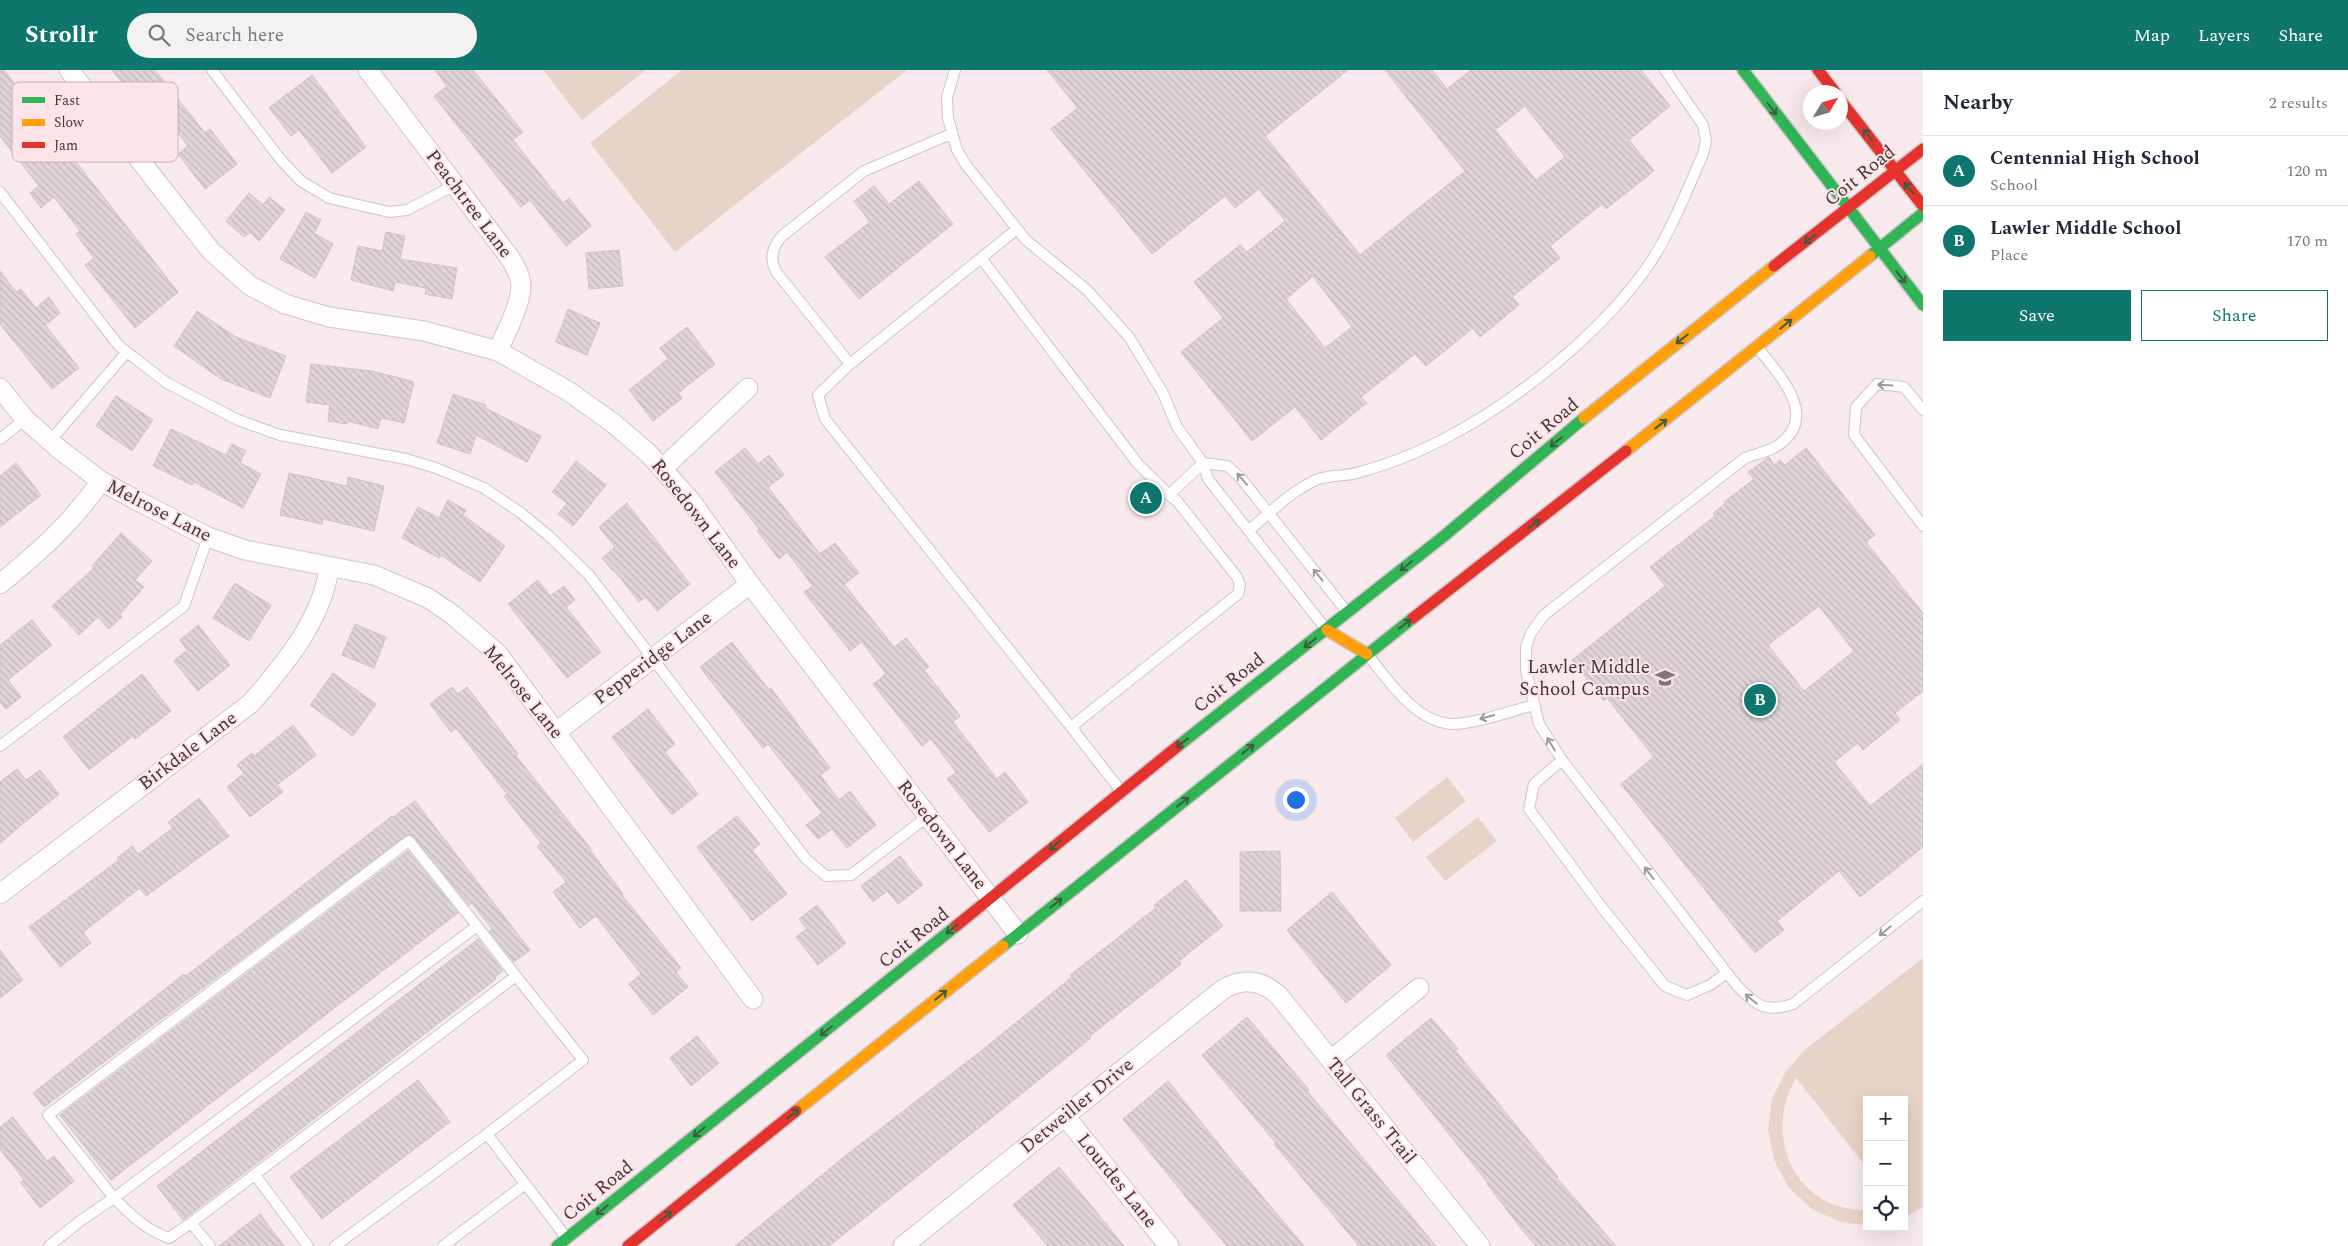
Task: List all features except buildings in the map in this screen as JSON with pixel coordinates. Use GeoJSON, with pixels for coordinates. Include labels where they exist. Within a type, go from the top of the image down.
{"type":"FeatureCollection","features":[{"type":"Feature","properties":{"kind":"main road"},"geometry":{"type":"LineString","coordinates":[[1743,70],[1923,305]]}},
{"type":"Feature","properties":{"kind":"main road"},"geometry":{"type":"LineString","coordinates":[[1818,70],[1830,85]]}},
{"type":"Feature","properties":{"kind":"main road"},"geometry":{"type":"LineString","coordinates":[[1848,110],[1923,206]]}},
{"type":"Feature","properties":{"kind":"main road","name":"Coit Road"},"geometry":{"type":"LineString","coordinates":[[557,1246],[570,1242],[1121,790],[1327,630],[1350,617],[1638,373],[1923,149]]}},
{"type":"Feature","properties":{"kind":"main road"},"geometry":{"type":"LineString","coordinates":[[628,1246],[1367,654],[1758,347],[1923,213]]}},
{"type":"Feature","properties":{"kind":"main road"},"geometry":{"type":"LineString","coordinates":[[1327,630],[1367,654]]}},
{"type":"Feature","properties":{"kind":"main road"},"geometry":{"type":"LineString","coordinates":[[1359,638],[1367,654]]}},
{"type":"Feature","properties":{"kind":"street","name":"Rosedown Lane"},"geometry":{"type":"LineString","coordinates":[[69,70],[78,82]]}},
{"type":"Feature","properties":{"kind":"street","name":"Peachtree Lane"},"geometry":{"type":"LineString","coordinates":[[368,70],[510,258],[518,273],[521,284],[518,298],[498,351]]}},
{"type":"Feature","properties":{"kind":"street","name":"Rosedown Lane"},"geometry":{"type":"LineString","coordinates":[[141,162],[211,251],[249,285],[285,304],[329,317],[424,331],[498,351],[568,391],[606,418],[648,453],[691,501],[750,584],[1018,934]]}},
{"type":"Feature","properties":{"kind":"street","name":"Melrose Lane"},"geometry":{"type":"LineString","coordinates":[[0,388],[25,419],[101,481],[208,537],[245,550],[329,568],[374,575],[428,598],[453,615],[498,654],[753,999]]}},
{"type":"Feature","properties":{"kind":"street"},"geometry":{"type":"LineString","coordinates":[[662,469],[748,388]]}},
{"type":"Feature","properties":{"kind":"street"},"geometry":{"type":"LineString","coordinates":[[0,584],[42,550],[73,519],[101,481]]}},
{"type":"Feature","properties":{"kind":"street","name":"Birkdale Lane"},"geometry":{"type":"LineString","coordinates":[[0,894],[251,703],[278,672],[314,615],[327,582],[329,568]]}},
{"type":"Feature","properties":{"kind":"street","name":"Pepperidge Lane"},"geometry":{"type":"LineString","coordinates":[[556,732],[750,584]]}},
{"type":"Feature","properties":{"kind":"street","name":"Detweiller Drive"},"geometry":{"type":"LineString","coordinates":[[902,1246],[1222,990],[1242,982],[1257,983]]}},
{"type":"Feature","properties":{"kind":"street","name":"Tall Grass Trail"},"geometry":{"type":"LineString","coordinates":[[1257,983],[1270,988],[1280,997],[1480,1246]]}},
{"type":"Feature","properties":{"kind":"street"},"geometry":{"type":"LineString","coordinates":[[1331,1060],[1419,988]]}},
{"type":"Feature","properties":{"kind":"street","name":"Lourdes Lane"},"geometry":{"type":"LineString","coordinates":[[1065,1116],[1169,1246]]}},
{"type":"Feature","properties":{"kind":"lane"},"geometry":{"type":"LineString","coordinates":[[212,70],[281,160],[301,181],[329,198],[389,212],[407,210],[455,185]]}},
{"type":"Feature","properties":{"kind":"lane"},"geometry":{"type":"LineString","coordinates":[[955,70],[947,97],[951,134],[966,166],[1017,229],[1041,254],[1087,290],[1117,321],[1149,367],[1177,427],[1203,463],[1208,479],[1327,630]]}},
{"type":"Feature","properties":{"kind":"lane"},"geometry":{"type":"LineString","coordinates":[[1249,530],[1313,481],[1333,475],[1358,473],[1390,462],[1438,442],[1468,425],[1510,398],[1573,349],[1614,308],[1639,278],[1663,241],[1703,154],[1706,141],[1703,125],[1666,70]]}},
{"type":"Feature","properties":{"kind":"lane"},"geometry":{"type":"LineString","coordinates":[[850,364],[775,269],[772,262],[775,245],[782,236],[864,171],[951,134]]}},
{"type":"Feature","properties":{"kind":"lane"},"geometry":{"type":"LineString","coordinates":[[0,192],[119,346],[167,383],[238,420],[280,435],[406,459],[436,468],[484,488],[521,513],[589,575],[806,859],[821,873],[832,878],[851,875],[927,817]]}},
{"type":"Feature","properties":{"kind":"lane"},"geometry":{"type":"LineString","coordinates":[[1017,229],[850,364],[818,395],[825,419],[1121,790]]}},
{"type":"Feature","properties":{"kind":"lane"},"geometry":{"type":"LineString","coordinates":[[981,258],[1138,464],[1177,501],[1237,577],[1240,585],[1238,594],[1071,727]]}},
{"type":"Feature","properties":{"kind":"lane"},"geometry":{"type":"LineString","coordinates":[[1758,347],[1789,389],[1796,405],[1796,421],[1791,434],[1777,446],[1745,458],[1544,615],[1531,633],[1526,647],[1526,670],[1539,724],[1562,760],[1728,973],[1754,1003],[1774,1008],[1793,1004],[1923,901]]}},
{"type":"Feature","properties":{"kind":"lane"},"geometry":{"type":"LineString","coordinates":[[50,440],[126,353]]}},
{"type":"Feature","properties":{"kind":"lane"},"geometry":{"type":"LineString","coordinates":[[1923,410],[1904,387],[1877,384],[1856,407],[1854,435],[1923,526]]}},
{"type":"Feature","properties":{"kind":"lane"},"geometry":{"type":"LineString","coordinates":[[0,439],[25,419]]}},
{"type":"Feature","properties":{"kind":"lane"},"geometry":{"type":"LineString","coordinates":[[1203,463],[1227,466],[1232,469],[1350,617]]}},
{"type":"Feature","properties":{"kind":"lane"},"geometry":{"type":"LineString","coordinates":[[1169,495],[1203,463]]}},
{"type":"Feature","properties":{"kind":"lane"},"geometry":{"type":"LineString","coordinates":[[0,746],[184,606],[208,537]]}},
{"type":"Feature","properties":{"kind":"lane"},"geometry":{"type":"LineString","coordinates":[[1367,654],[1416,710],[1437,720],[1451,724],[1534,705]]}},
{"type":"Feature","properties":{"kind":"lane"},"geometry":{"type":"LineString","coordinates":[[1562,760],[1534,784],[1529,809],[1604,910],[1665,986],[1687,995],[1710,985],[1728,973]]}},
{"type":"Feature","properties":{"kind":"lane"},"geometry":{"type":"LineString","coordinates":[[335,1246],[487,1134],[583,1060],[409,841],[48,1115],[114,1198],[154,1232],[169,1238],[255,1175],[516,976]]}},
{"type":"Feature","properties":{"kind":"lane"},"geometry":{"type":"LineString","coordinates":[[49,1246],[477,926]]}},
{"type":"Feature","properties":{"kind":"lane"},"geometry":{"type":"LineString","coordinates":[[487,1134],[524,1185],[570,1242]]}},
{"type":"Feature","properties":{"kind":"lane"},"geometry":{"type":"LineString","coordinates":[[255,1175],[308,1246]]}},
{"type":"Feature","properties":{"kind":"lane"},"geometry":{"type":"LineString","coordinates":[[443,1246],[524,1185]]}},
{"type":"Feature","properties":{"kind":"lane"},"geometry":{"type":"LineString","coordinates":[[191,1223],[210,1246]]}},
{"type":"Feature","properties":{"kind":"shaded area"},"geometry":{"type":"Polygon","coordinates":[[[543,70],[646,70],[582,120],[543,70]]]}},
{"type":"Feature","properties":{"kind":"shaded area"},"geometry":{"type":"Polygon","coordinates":[[[682,70],[907,70],[675,252],[590,143],[682,70]]]}},
{"type":"Feature","properties":{"kind":"shaded area"},"geometry":{"type":"Polygon","coordinates":[[[1447,777],[1466,801],[1413,842],[1395,818],[1447,777]]]}},
{"type":"Feature","properties":{"kind":"shaded area"},"geometry":{"type":"Polygon","coordinates":[[[1478,817],[1497,841],[1445,881],[1426,857],[1478,817]]]}},
{"type":"Feature","properties":{"kind":"shaded area"},"geometry":{"type":"Polygon","coordinates":[[[1923,958],[1923,1207],[1908,1216],[1908,1096],[1863,1096],[1863,1163],[1796,1078],[1784,1109],[1784,1142],[1788,1158],[1795,1173],[1819,1197],[1842,1207],[1863,1210],[1863,1225],[1840,1222],[1812,1209],[1789,1188],[1774,1160],[1768,1130],[1772,1099],[1786,1071],[1807,1048],[1923,958]]]}},
{"type":"Feature","properties":{"kind":"traffic: fast"},"geometry":{"type":"LineString","coordinates":[[1743,70],[1923,305]]}},
{"type":"Feature","properties":{"kind":"traffic: fast"},"geometry":{"type":"LineString","coordinates":[[1870,256],[1923,213]]}},
{"type":"Feature","properties":{"kind":"traffic: fast"},"geometry":{"type":"LineString","coordinates":[[1178,746],[1444,536],[1584,418]]}},
{"type":"Feature","properties":{"kind":"traffic: fast"},"geometry":{"type":"LineString","coordinates":[[1003,946],[1413,618]]}},
{"type":"Feature","properties":{"kind":"traffic: fast"},"geometry":{"type":"LineString","coordinates":[[557,1246],[956,926]]}},
{"type":"Feature","properties":{"kind":"traffic: slow"},"geometry":{"type":"LineString","coordinates":[[1626,451],[1870,256]]}},
{"type":"Feature","properties":{"kind":"traffic: slow"},"geometry":{"type":"LineString","coordinates":[[1584,418],[1774,266]]}},
{"type":"Feature","properties":{"kind":"traffic: slow"},"geometry":{"type":"LineString","coordinates":[[1327,630],[1367,654]]}},
{"type":"Feature","properties":{"kind":"traffic: slow"},"geometry":{"type":"LineString","coordinates":[[796,1111],[1003,946]]}},
{"type":"Feature","properties":{"kind":"traffic: jam"},"geometry":{"type":"LineString","coordinates":[[1818,70],[1830,85]]}},
{"type":"Feature","properties":{"kind":"traffic: jam"},"geometry":{"type":"LineString","coordinates":[[1848,110],[1923,206]]}},
{"type":"Feature","properties":{"kind":"traffic: jam"},"geometry":{"type":"LineString","coordinates":[[1774,266],[1923,149]]}},
{"type":"Feature","properties":{"kind":"traffic: jam"},"geometry":{"type":"LineString","coordinates":[[1413,618],[1626,451]]}},
{"type":"Feature","properties":{"kind":"traffic: jam"},"geometry":{"type":"LineString","coordinates":[[956,926],[1178,746]]}},
{"type":"Feature","properties":{"kind":"traffic: jam"},"geometry":{"type":"LineString","coordinates":[[628,1246],[796,1111]]}},
{"type":"Feature","properties":{"kind":"place","name":"Centennial High School"},"geometry":{"type":"Point","coordinates":[1146,498]}},
{"type":"Feature","properties":{"kind":"place","name":"Lawler Middle School Campus"},"geometry":{"type":"Point","coordinates":[1665,678]}},
{"type":"Feature","properties":{"kind":"place","name":"Lawler Middle School"},"geometry":{"type":"Point","coordinates":[1760,700]}}]}
